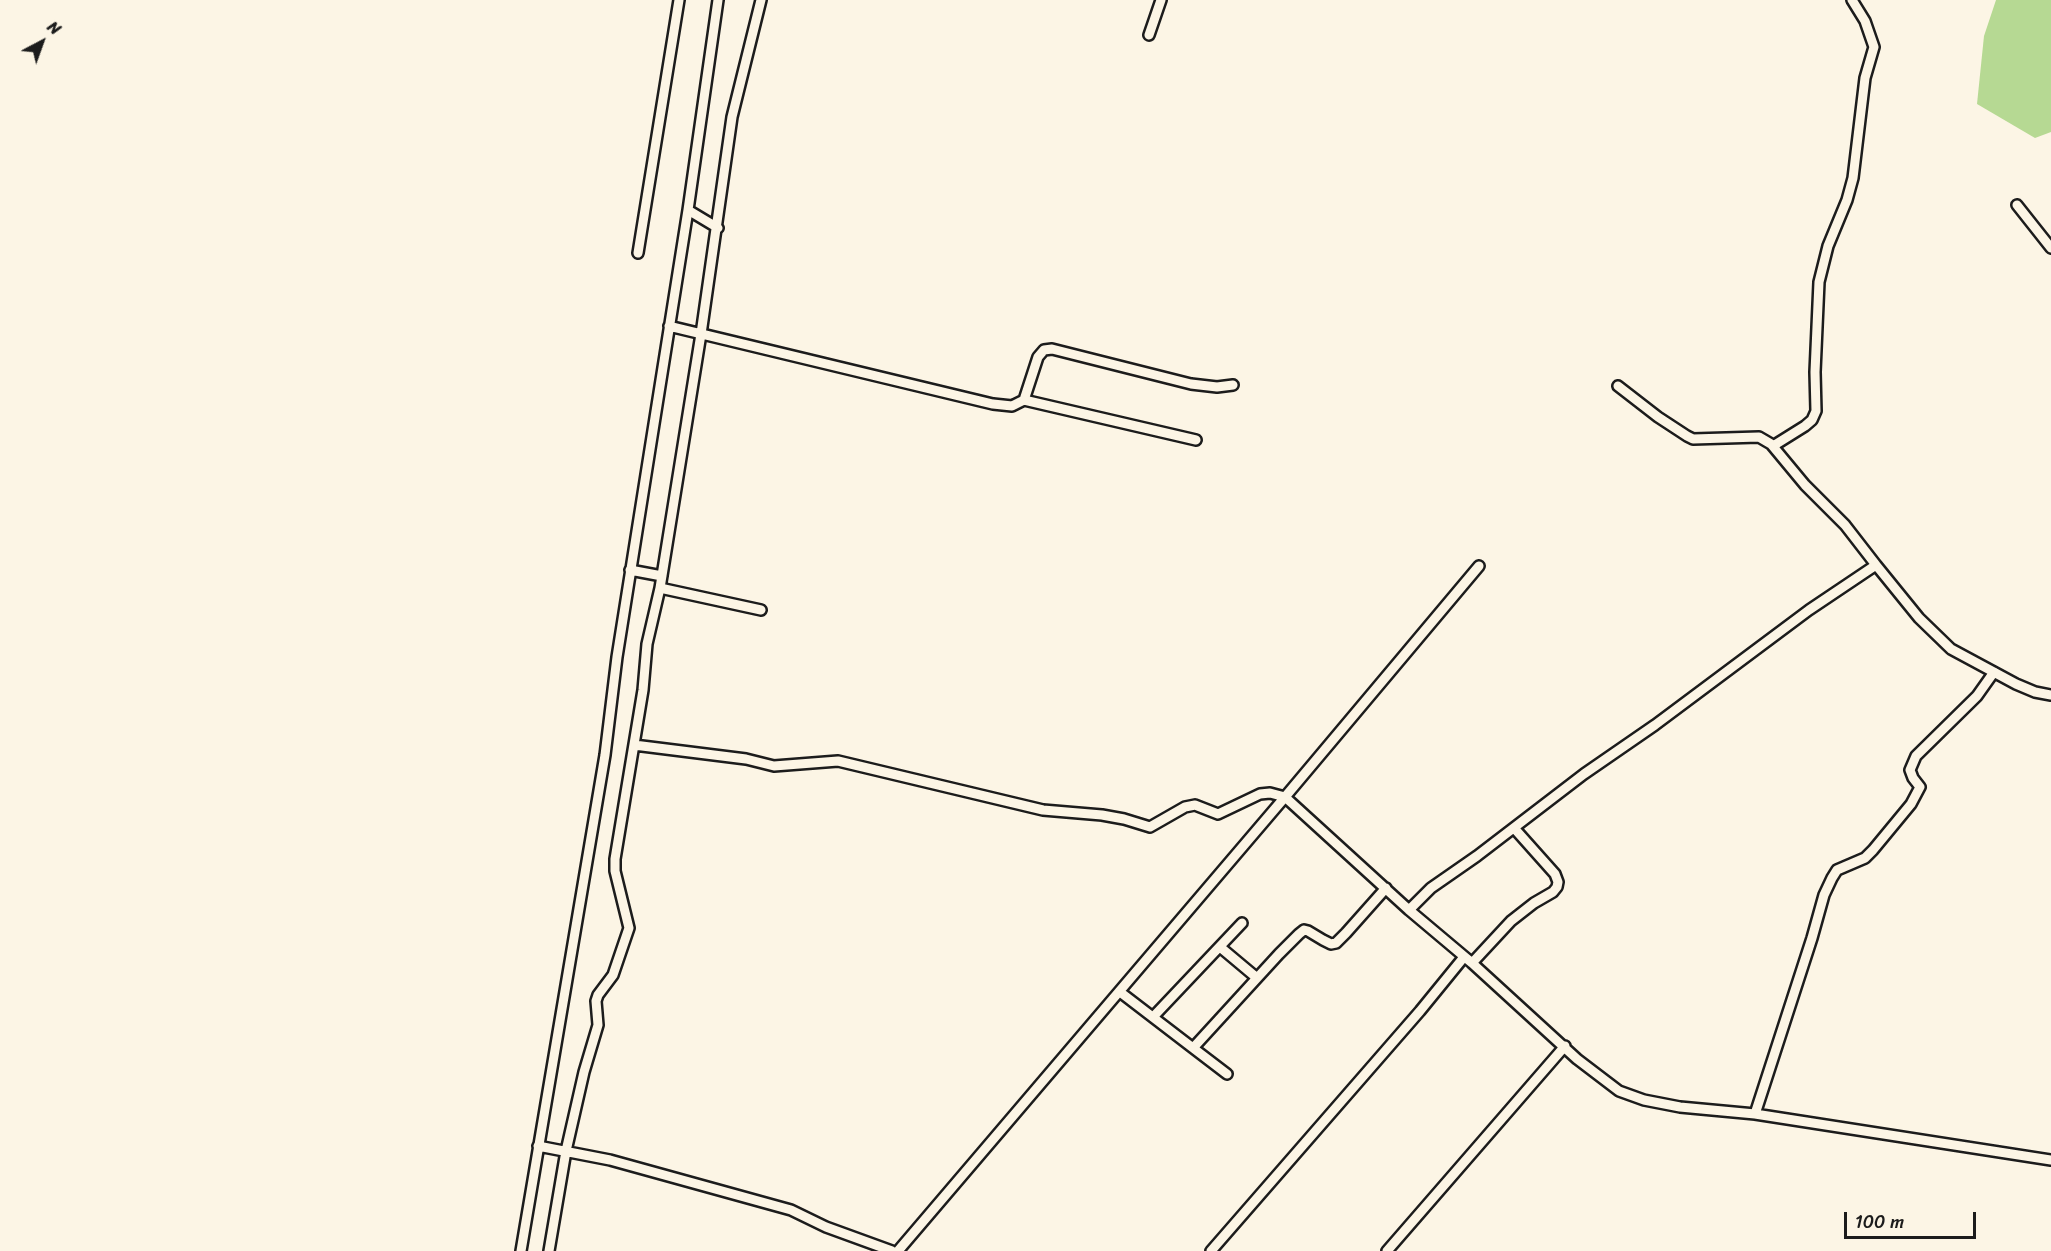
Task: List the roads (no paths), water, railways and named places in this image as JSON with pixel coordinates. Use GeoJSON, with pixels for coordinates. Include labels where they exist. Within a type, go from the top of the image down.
{"type":"FeatureCollection","features":[{"type":"Feature","properties":{"kind":"street"},"geometry":{"type":"LineString","coordinates":[[638,253],[679,0]]}},
{"type":"Feature","properties":{"kind":"street"},"geometry":{"type":"LineString","coordinates":[[521,1251],[605,755],[630,570],[688,210],[718,0]]}},
{"type":"Feature","properties":{"kind":"street"},"geometry":{"type":"LineString","coordinates":[[549,1251],[566,1151],[584,1072],[598,1025],[596,1002],[598,995],[613,975],[628,928],[615,871],[645,674],[647,644],[662,576],[718,228],[732,117],[761,0]]}},
{"type":"Feature","properties":{"kind":"street"},"geometry":{"type":"LineString","coordinates":[[1149,35],[1161,0]]}},
{"type":"Feature","properties":{"kind":"street"},"geometry":{"type":"LineString","coordinates":[[1773,446],[1805,426],[1812,420],[1816,411],[1815,372],[1820,282],[1828,246],[1847,200],[1853,178],[1865,78],[1874,47],[1865,21],[1852,0]]}},
{"type":"Feature","properties":{"kind":"street"},"geometry":{"type":"LineString","coordinates":[[2018,205],[2051,248]]}},
{"type":"Feature","properties":{"kind":"street"},"geometry":{"type":"LineString","coordinates":[[688,210],[718,228]]}},
{"type":"Feature","properties":{"kind":"street"},"geometry":{"type":"LineString","coordinates":[[669,326],[993,404],[1012,406],[1024,400],[1196,440]]}},
{"type":"Feature","properties":{"kind":"street"},"geometry":{"type":"LineString","coordinates":[[1024,400],[1038,357],[1044,350],[1052,349],[1191,384],[1217,387],[1233,385]]}},
{"type":"Feature","properties":{"kind":"street"},"geometry":{"type":"LineString","coordinates":[[1618,386],[1658,417],[1693,439],[1759,437],[1773,446],[1805,485],[1845,525],[1919,618],[1944,643],[1960,654],[2035,692],[2051,695]]}},
{"type":"Feature","properties":{"kind":"street"},"geometry":{"type":"LineString","coordinates":[[1409,910],[1431,888],[1584,774],[1655,725],[1809,610],[1876,565]]}},
{"type":"Feature","properties":{"kind":"street"},"geometry":{"type":"LineString","coordinates":[[898,1251],[1479,566]]}},
{"type":"Feature","properties":{"kind":"street"},"geometry":{"type":"LineString","coordinates":[[630,570],[662,576]]}},
{"type":"Feature","properties":{"kind":"street"},"geometry":{"type":"LineString","coordinates":[[660,588],[761,610]]}},
{"type":"Feature","properties":{"kind":"street"},"geometry":{"type":"LineString","coordinates":[[1755,1114],[1824,895],[1832,878],[1837,870],[1865,858],[1911,804],[1920,787],[1910,770],[1916,756],[1923,746],[1977,696],[1994,672]]}},
{"type":"Feature","properties":{"kind":"street"},"geometry":{"type":"LineString","coordinates":[[634,745],[746,759],[774,766],[838,761],[1043,810],[1102,815],[1150,827],[1172,813],[1195,805],[1218,814],[1260,794],[1270,793],[1285,797],[1409,910],[1619,1091],[1644,1100],[1680,1107],[1755,1114],[2051,1160]]}},
{"type":"Feature","properties":{"kind":"street"},"geometry":{"type":"LineString","coordinates":[[1211,1251],[1420,1011],[1468,960],[1511,921],[1557,887],[1555,874],[1514,828]]}},
{"type":"Feature","properties":{"kind":"street"},"geometry":{"type":"LineString","coordinates":[[1193,1048],[1304,930],[1331,944],[1341,939],[1386,888]]}},
{"type":"Feature","properties":{"kind":"street"},"geometry":{"type":"LineString","coordinates":[[1153,1017],[1242,923]]}},
{"type":"Feature","properties":{"kind":"street"},"geometry":{"type":"LineString","coordinates":[[1221,947],[1257,978]]}},
{"type":"Feature","properties":{"kind":"street"},"geometry":{"type":"LineString","coordinates":[[1119,992],[1227,1074]]}},
{"type":"Feature","properties":{"kind":"street"},"geometry":{"type":"LineString","coordinates":[[1387,1251],[1565,1046]]}},
{"type":"Feature","properties":{"kind":"street"},"geometry":{"type":"LineString","coordinates":[[538,1146],[610,1160],[790,1210],[826,1227],[892,1251]]}}]}
